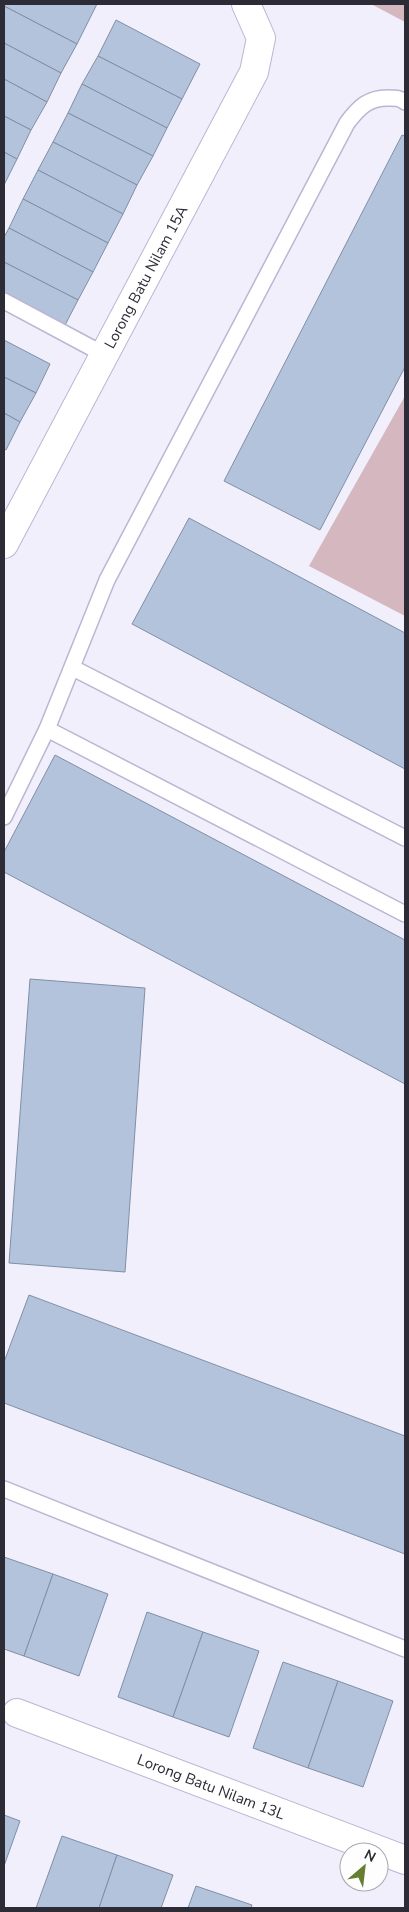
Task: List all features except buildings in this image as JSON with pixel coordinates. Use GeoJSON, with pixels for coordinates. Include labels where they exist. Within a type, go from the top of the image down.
{"type":"FeatureCollection","features":[{"type":"Feature","properties":{"kind":"street","name":"Lorong Batu Nilam 15A"},"geometry":{"type":"LineString","coordinates":[[4,544],[254,72],[261,38],[246,4]]}},
{"type":"Feature","properties":{"kind":"street","name":"Lorong Batu Nilam 13L"},"geometry":{"type":"LineString","coordinates":[[17,1713],[405,1860]]}},
{"type":"Feature","properties":{"kind":"lane"},"geometry":{"type":"LineString","coordinates":[[4,817],[47,729],[107,580],[347,123],[358,108],[376,97],[401,99],[405,102]]}},
{"type":"Feature","properties":{"kind":"lane"},"geometry":{"type":"LineString","coordinates":[[4,301],[105,355]]}},
{"type":"Feature","properties":{"kind":"lane"},"geometry":{"type":"LineString","coordinates":[[73,668],[405,838]]}},
{"type":"Feature","properties":{"kind":"lane"},"geometry":{"type":"LineString","coordinates":[[47,729],[405,914]]}},
{"type":"Feature","properties":{"kind":"lane"},"geometry":{"type":"LineString","coordinates":[[4,1489],[405,1649]]}},
{"type":"Feature","properties":{"kind":"shaded area"},"geometry":{"type":"Polygon","coordinates":[[[371,4],[405,4],[405,22],[371,4]]]}},
{"type":"Feature","properties":{"kind":"shaded area"},"geometry":{"type":"Polygon","coordinates":[[[405,396],[405,616],[309,566],[405,396]]]}}]}
